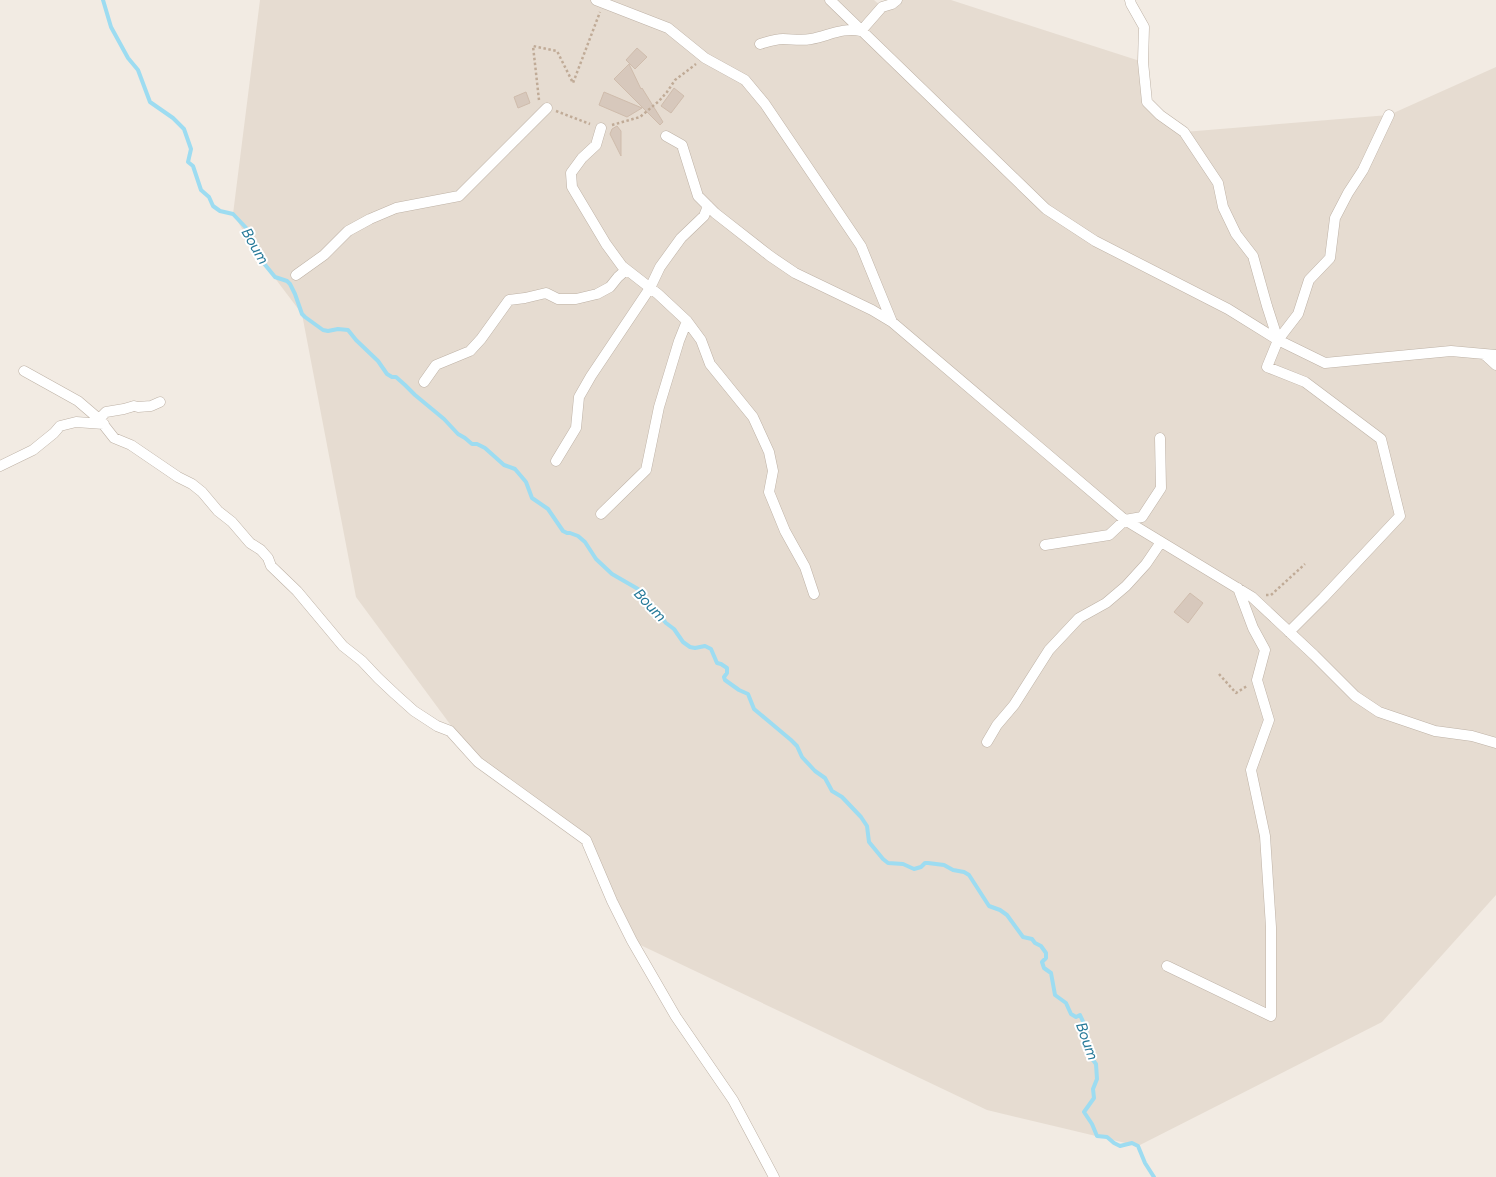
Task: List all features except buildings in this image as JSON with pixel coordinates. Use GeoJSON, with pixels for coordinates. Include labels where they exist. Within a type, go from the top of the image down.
{"type":"FeatureCollection","features":[{"type":"Feature","properties":{"kind":"street"},"geometry":{"type":"LineString","coordinates":[[830,0],[1046,209],[1095,240],[1198,293],[1278,340],[1325,363],[1451,351],[1496,355]]}},
{"type":"Feature","properties":{"kind":"street"},"geometry":{"type":"LineString","coordinates":[[861,30],[882,7],[892,4],[897,0]]}},
{"type":"Feature","properties":{"kind":"street"},"geometry":{"type":"LineString","coordinates":[[1130,0],[1144,27],[1143,62],[1147,102],[1160,115],[1184,132],[1218,183],[1223,206],[1236,234],[1253,256],[1266,306],[1278,340]]}},
{"type":"Feature","properties":{"kind":"street"},"geometry":{"type":"LineString","coordinates":[[601,1],[668,28],[705,58],[744,80],[765,104],[861,246],[892,322]]}},
{"type":"Feature","properties":{"kind":"street"},"geometry":{"type":"LineString","coordinates":[[760,44],[782,39],[811,39],[840,31],[861,30]]}},
{"type":"Feature","properties":{"kind":"street"},"geometry":{"type":"LineString","coordinates":[[296,275],[324,255],[348,231],[370,219],[396,208],[458,196],[547,108]]}},
{"type":"Feature","properties":{"kind":"street"},"geometry":{"type":"LineString","coordinates":[[1289,632],[1324,598],[1400,516],[1381,439],[1305,382],[1267,367],[1278,340],[1298,314],[1309,280],[1330,258],[1335,218],[1363,170],[1389,115]]}},
{"type":"Feature","properties":{"kind":"street"},"geometry":{"type":"LineString","coordinates":[[602,128],[596,145],[582,158],[571,173],[572,187],[606,244],[622,266],[687,321],[701,340],[710,364],[753,417],[769,452],[773,471],[769,492],[785,531],[805,567],[814,594]]}},
{"type":"Feature","properties":{"kind":"street"},"geometry":{"type":"LineString","coordinates":[[666,136],[682,145],[698,196],[715,213],[795,273],[872,310],[892,322],[1125,520],[1252,597],[1355,696],[1379,712],[1435,731],[1472,736],[1496,743]]}},
{"type":"Feature","properties":{"kind":"street"},"geometry":{"type":"LineString","coordinates":[[556,461],[576,428],[579,396],[650,288],[660,267],[681,238],[704,216],[708,206]]}},
{"type":"Feature","properties":{"kind":"street"},"geometry":{"type":"LineString","coordinates":[[424,382],[436,365],[470,350],[481,339],[509,300],[546,293],[558,299],[576,299],[597,294],[610,286],[626,270]]}},
{"type":"Feature","properties":{"kind":"street"},"geometry":{"type":"LineString","coordinates":[[601,514],[646,470],[659,407],[687,321]]}},
{"type":"Feature","properties":{"kind":"street"},"geometry":{"type":"LineString","coordinates":[[1484,354],[1496,366]]}},
{"type":"Feature","properties":{"kind":"street"},"geometry":{"type":"LineString","coordinates":[[24,371],[78,401],[101,422],[114,438],[131,445],[202,492],[218,511],[232,522],[250,544],[261,550],[268,558],[271,566],[297,591],[343,646],[362,660],[378,678],[414,711],[437,726],[450,731],[478,762],[586,840],[632,941],[676,1017],[733,1100],[774,1177]]}},
{"type":"Feature","properties":{"kind":"street"},"geometry":{"type":"LineString","coordinates":[[101,422],[106,412],[134,406],[151,406],[160,402]]}},
{"type":"Feature","properties":{"kind":"street"},"geometry":{"type":"LineString","coordinates":[[0,466],[33,450],[60,426],[76,422],[101,422]]}},
{"type":"Feature","properties":{"kind":"street"},"geometry":{"type":"LineString","coordinates":[[1045,545],[1109,536],[1125,520],[1142,517],[1160,488],[1160,438]]}},
{"type":"Feature","properties":{"kind":"street"},"geometry":{"type":"LineString","coordinates":[[987,742],[997,725],[1014,705],[1049,650],[1079,618],[1106,603],[1126,586],[1146,564],[1161,542]]}},
{"type":"Feature","properties":{"kind":"street"},"geometry":{"type":"LineString","coordinates":[[1167,966],[1271,1016],[1271,928],[1266,845],[1251,770],[1269,720],[1258,680],[1265,650],[1252,628],[1238,588]]}},
{"type":"Feature","properties":{"kind":"path"},"geometry":{"type":"LineString","coordinates":[[601,1],[573,83],[557,51],[532,46],[540,103],[547,108],[602,128],[640,117],[659,101],[675,80],[705,58]]}},
{"type":"Feature","properties":{"kind":"path"},"geometry":{"type":"LineString","coordinates":[[1252,597],[1271,595],[1305,564]]}},
{"type":"Feature","properties":{"kind":"path"},"geometry":{"type":"LineString","coordinates":[[1219,674],[1236,693],[1258,680]]}},
{"type":"Feature","properties":{"kind":"shaded area"},"geometry":{"type":"Polygon","coordinates":[[[260,0],[874,0],[882,7],[899,0],[951,0],[1143,62],[1147,102],[1184,132],[1389,115],[1496,67],[1496,895],[1382,1022],[1138,1146],[987,1110],[632,941],[586,840],[478,762],[356,597],[302,314],[262,261],[233,214],[260,0]]]}},
{"type":"Feature","properties":{"kind":"waterway","name":"Boum"},"geometry":{"type":"LineString","coordinates":[[103,0],[111,27],[128,58],[138,70],[150,102],[173,118],[184,129],[191,149],[188,162],[193,166],[201,190],[209,197],[213,206],[220,211],[233,214],[250,232],[262,261],[275,277],[290,284],[302,314],[323,330],[348,330],[378,361],[387,374],[396,377],[444,419],[458,434],[472,444],[485,448],[504,465],[515,469],[526,482],[532,498],[548,509],[563,531],[578,536],[585,542],[596,559],[612,574],[638,589],[666,623],[674,629],[683,642],[690,647],[705,646],[711,649],[717,663],[727,668],[725,680],[748,694],[754,709],[797,746],[802,757],[815,771],[825,778],[832,791],[842,797],[861,817],[867,826],[869,842],[883,859],[888,863],[903,864],[914,869],[928,863],[944,865],[953,870],[964,872],[969,875],[989,906],[1007,915],[1023,937],[1032,939],[1041,946],[1046,953],[1046,958],[1042,962],[1044,968],[1051,973],[1055,995],[1066,1003],[1071,1014],[1076,1017],[1080,1015],[1086,1028],[1088,1044],[1096,1064],[1097,1079],[1093,1089],[1094,1098],[1084,1112],[1097,1136],[1107,1137],[1120,1146],[1132,1143],[1138,1146],[1145,1163],[1154,1177]]}}]}
